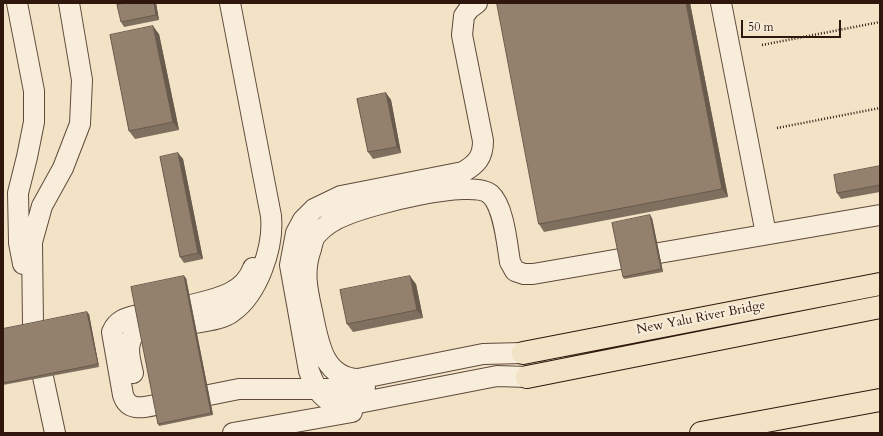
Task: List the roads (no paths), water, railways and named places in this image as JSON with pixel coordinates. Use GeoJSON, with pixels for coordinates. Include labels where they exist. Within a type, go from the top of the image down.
{"type":"FeatureCollection","features":[{"type":"Feature","properties":{"kind":"highway","name":"New Yalu River Bridge"},"geometry":{"type":"LineString","coordinates":[[522,353],[880,284]]}},
{"type":"Feature","properties":{"kind":"highway","name":"New Yalu River Bridge"},"geometry":{"type":"LineString","coordinates":[[527,377],[880,307]]}},
{"type":"Feature","properties":{"kind":"highway"},"geometry":{"type":"LineString","coordinates":[[701,433],[880,400]]}},
{"type":"Feature","properties":{"kind":"lane"},"geometry":{"type":"LineString","coordinates":[[17,3],[34,91],[34,122],[18,193],[19,243],[34,325],[32,242],[42,206],[63,168],[80,124],[82,80],[69,3]]}},
{"type":"Feature","properties":{"kind":"lane"},"geometry":{"type":"LineString","coordinates":[[220,3],[257,192],[263,234],[252,271],[243,285],[193,314],[231,313],[243,304],[252,291],[257,280],[272,235],[271,216],[230,3]]}},
{"type":"Feature","properties":{"kind":"lane"},"geometry":{"type":"LineString","coordinates":[[477,3],[469,9],[464,16],[462,35],[483,140],[483,150],[480,158],[463,172],[335,199],[314,209],[303,220],[296,233],[290,265],[293,288],[305,357],[313,382],[331,404],[343,406],[497,376],[527,377]]}},
{"type":"Feature","properties":{"kind":"lane"},"geometry":{"type":"LineString","coordinates":[[721,3],[766,234]]}},
{"type":"Feature","properties":{"kind":"lane"},"geometry":{"type":"LineString","coordinates":[[522,353],[483,354],[358,379],[348,379],[331,366],[321,351],[306,283],[305,270],[315,236],[328,225],[346,215],[385,202],[452,190],[477,188],[489,194],[499,206],[510,262],[515,271],[524,274],[533,274],[620,259]]}},
{"type":"Feature","properties":{"kind":"lane"},"geometry":{"type":"LineString","coordinates":[[659,253],[880,215]]}},
{"type":"Feature","properties":{"kind":"lane"},"geometry":{"type":"LineString","coordinates":[[140,324],[131,338],[128,347],[131,367],[137,396],[141,404],[155,405]]}},
{"type":"Feature","properties":{"kind":"lane"},"geometry":{"type":"LineString","coordinates":[[209,395],[239,389],[354,389],[514,358],[522,353]]}},
{"type":"Feature","properties":{"kind":"lane"},"geometry":{"type":"LineString","coordinates":[[234,433],[392,405],[527,377]]}},
{"type":"Feature","properties":{"kind":"lane"},"geometry":{"type":"LineString","coordinates":[[43,378],[55,433]]}}]}
